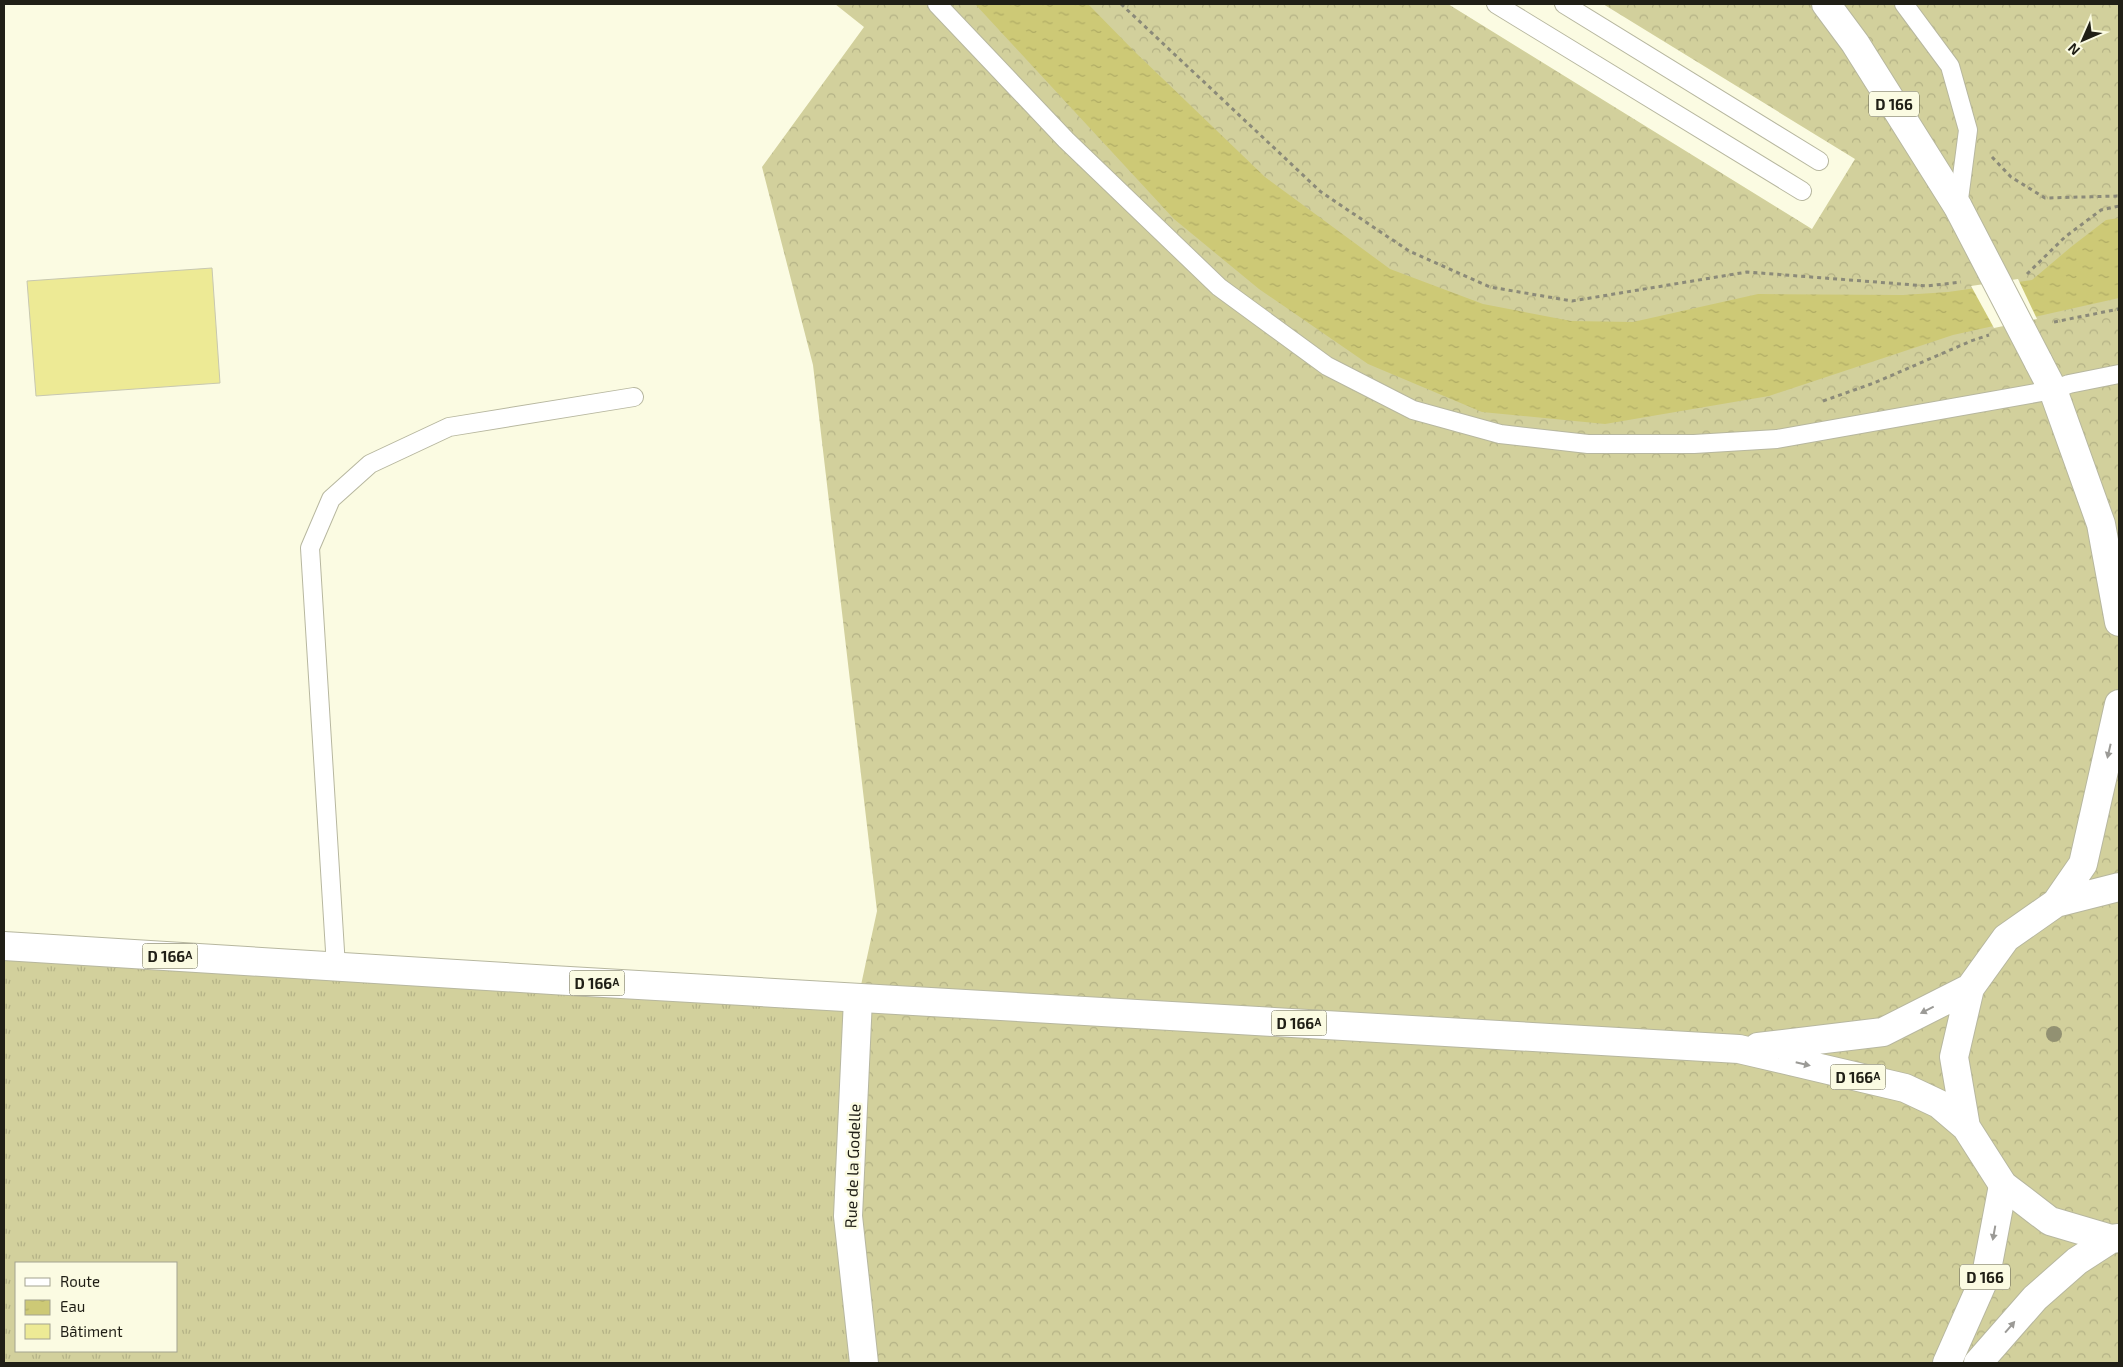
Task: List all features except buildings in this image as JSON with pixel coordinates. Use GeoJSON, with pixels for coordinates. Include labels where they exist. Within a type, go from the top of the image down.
{"type":"FeatureCollection","features":[{"type":"Feature","properties":{"kind":"main road","name":"D 166"},"geometry":{"type":"LineString","coordinates":[[1826,4],[1855,43],[1958,208],[2053,390],[2101,524],[2119,622]]}},
{"type":"Feature","properties":{"kind":"main road"},"geometry":{"type":"LineString","coordinates":[[2115,1238],[2050,1221],[2003,1185],[1966,1127],[1954,1057],[1970,988],[2006,938],[2056,903],[2083,864],[2119,704]]}},
{"type":"Feature","properties":{"kind":"main road"},"geometry":{"type":"LineString","coordinates":[[2056,903],[2119,887]]}},
{"type":"Feature","properties":{"kind":"main road","name":"D 166ᴬ"},"geometry":{"type":"LineString","coordinates":[[4,946],[1739,1049],[1905,1088],[1939,1104],[1966,1127]]}},
{"type":"Feature","properties":{"kind":"main road","name":"D 166ᴬ"},"geometry":{"type":"LineString","coordinates":[[1739,1049],[1883,1032],[1970,988]]}},
{"type":"Feature","properties":{"kind":"main road","name":"Rue de la Godelle"},"geometry":{"type":"LineString","coordinates":[[858,998],[848,1216],[864,1363]]}},
{"type":"Feature","properties":{"kind":"main road","name":"D 166"},"geometry":{"type":"LineString","coordinates":[[1947,1363],[1986,1275],[2003,1185]]}},
{"type":"Feature","properties":{"kind":"main road","name":"D 166"},"geometry":{"type":"LineString","coordinates":[[1978,1363],[2035,1298],[2078,1261],[2115,1238]]}},
{"type":"Feature","properties":{"kind":"lane"},"geometry":{"type":"LineString","coordinates":[[937,4],[1066,140],[1219,287],[1327,366],[1413,410],[1500,434],[1578,443],[1694,444],[1777,439],[2053,390],[2069,384],[2119,374]]}},
{"type":"Feature","properties":{"kind":"lane"},"geometry":{"type":"LineString","coordinates":[[1496,4],[1802,191]]}},
{"type":"Feature","properties":{"kind":"lane"},"geometry":{"type":"LineString","coordinates":[[1564,4],[1819,161]]}},
{"type":"Feature","properties":{"kind":"lane"},"geometry":{"type":"LineString","coordinates":[[1904,4],[1950,66],[1968,130],[1958,208]]}},
{"type":"Feature","properties":{"kind":"lane"},"geometry":{"type":"LineString","coordinates":[[336,967],[310,548],[331,499],[370,464],[449,427],[634,397]]}},
{"type":"Feature","properties":{"kind":"path"},"geometry":{"type":"LineString","coordinates":[[1121,4],[1321,192],[1409,251],[1490,287],[1572,300],[1747,272],[1927,286],[1964,282]]}},
{"type":"Feature","properties":{"kind":"path"},"geometry":{"type":"LineString","coordinates":[[1968,130],[2011,177],[2044,198],[2119,196]]}},
{"type":"Feature","properties":{"kind":"path"},"geometry":{"type":"LineString","coordinates":[[2019,275],[2028,274],[2065,237],[2101,210],[2119,206]]}},
{"type":"Feature","properties":{"kind":"path"},"geometry":{"type":"LineString","coordinates":[[2046,324],[2119,309]]}},
{"type":"Feature","properties":{"kind":"path"},"geometry":{"type":"LineString","coordinates":[[1819,403],[1874,384],[1971,341],[1997,333]]}},
{"type":"Feature","properties":{"kind":"green space"},"geometry":{"type":"Polygon","coordinates":[[[835,4],[1448,4],[1812,229],[1855,159],[1603,4],[2119,4],[2119,1363],[864,1363],[858,999],[877,911],[813,365],[762,167],[864,27],[835,4]]]}},
{"type":"Feature","properties":{"kind":"green space"},"geometry":{"type":"Polygon","coordinates":[[[4,946],[858,999],[864,1363],[4,1363],[4,946]]]}},
{"type":"Feature","properties":{"kind":"water"},"geometry":{"type":"Polygon","coordinates":[[[975,4],[1088,4],[1265,177],[1390,269],[1483,304],[1571,321],[1633,322],[1758,294],[1903,295],[1948,292],[2032,280],[2106,220],[2119,218],[2119,298],[1953,335],[1769,396],[1605,424],[1482,412],[1368,364],[1259,289],[1174,219],[975,4]]]}},
{"type":"Feature","properties":{"kind":"pier"},"geometry":{"type":"Polygon","coordinates":[[[2018,279],[2037,319],[1994,328],[1971,286],[2018,279]]]}}]}
